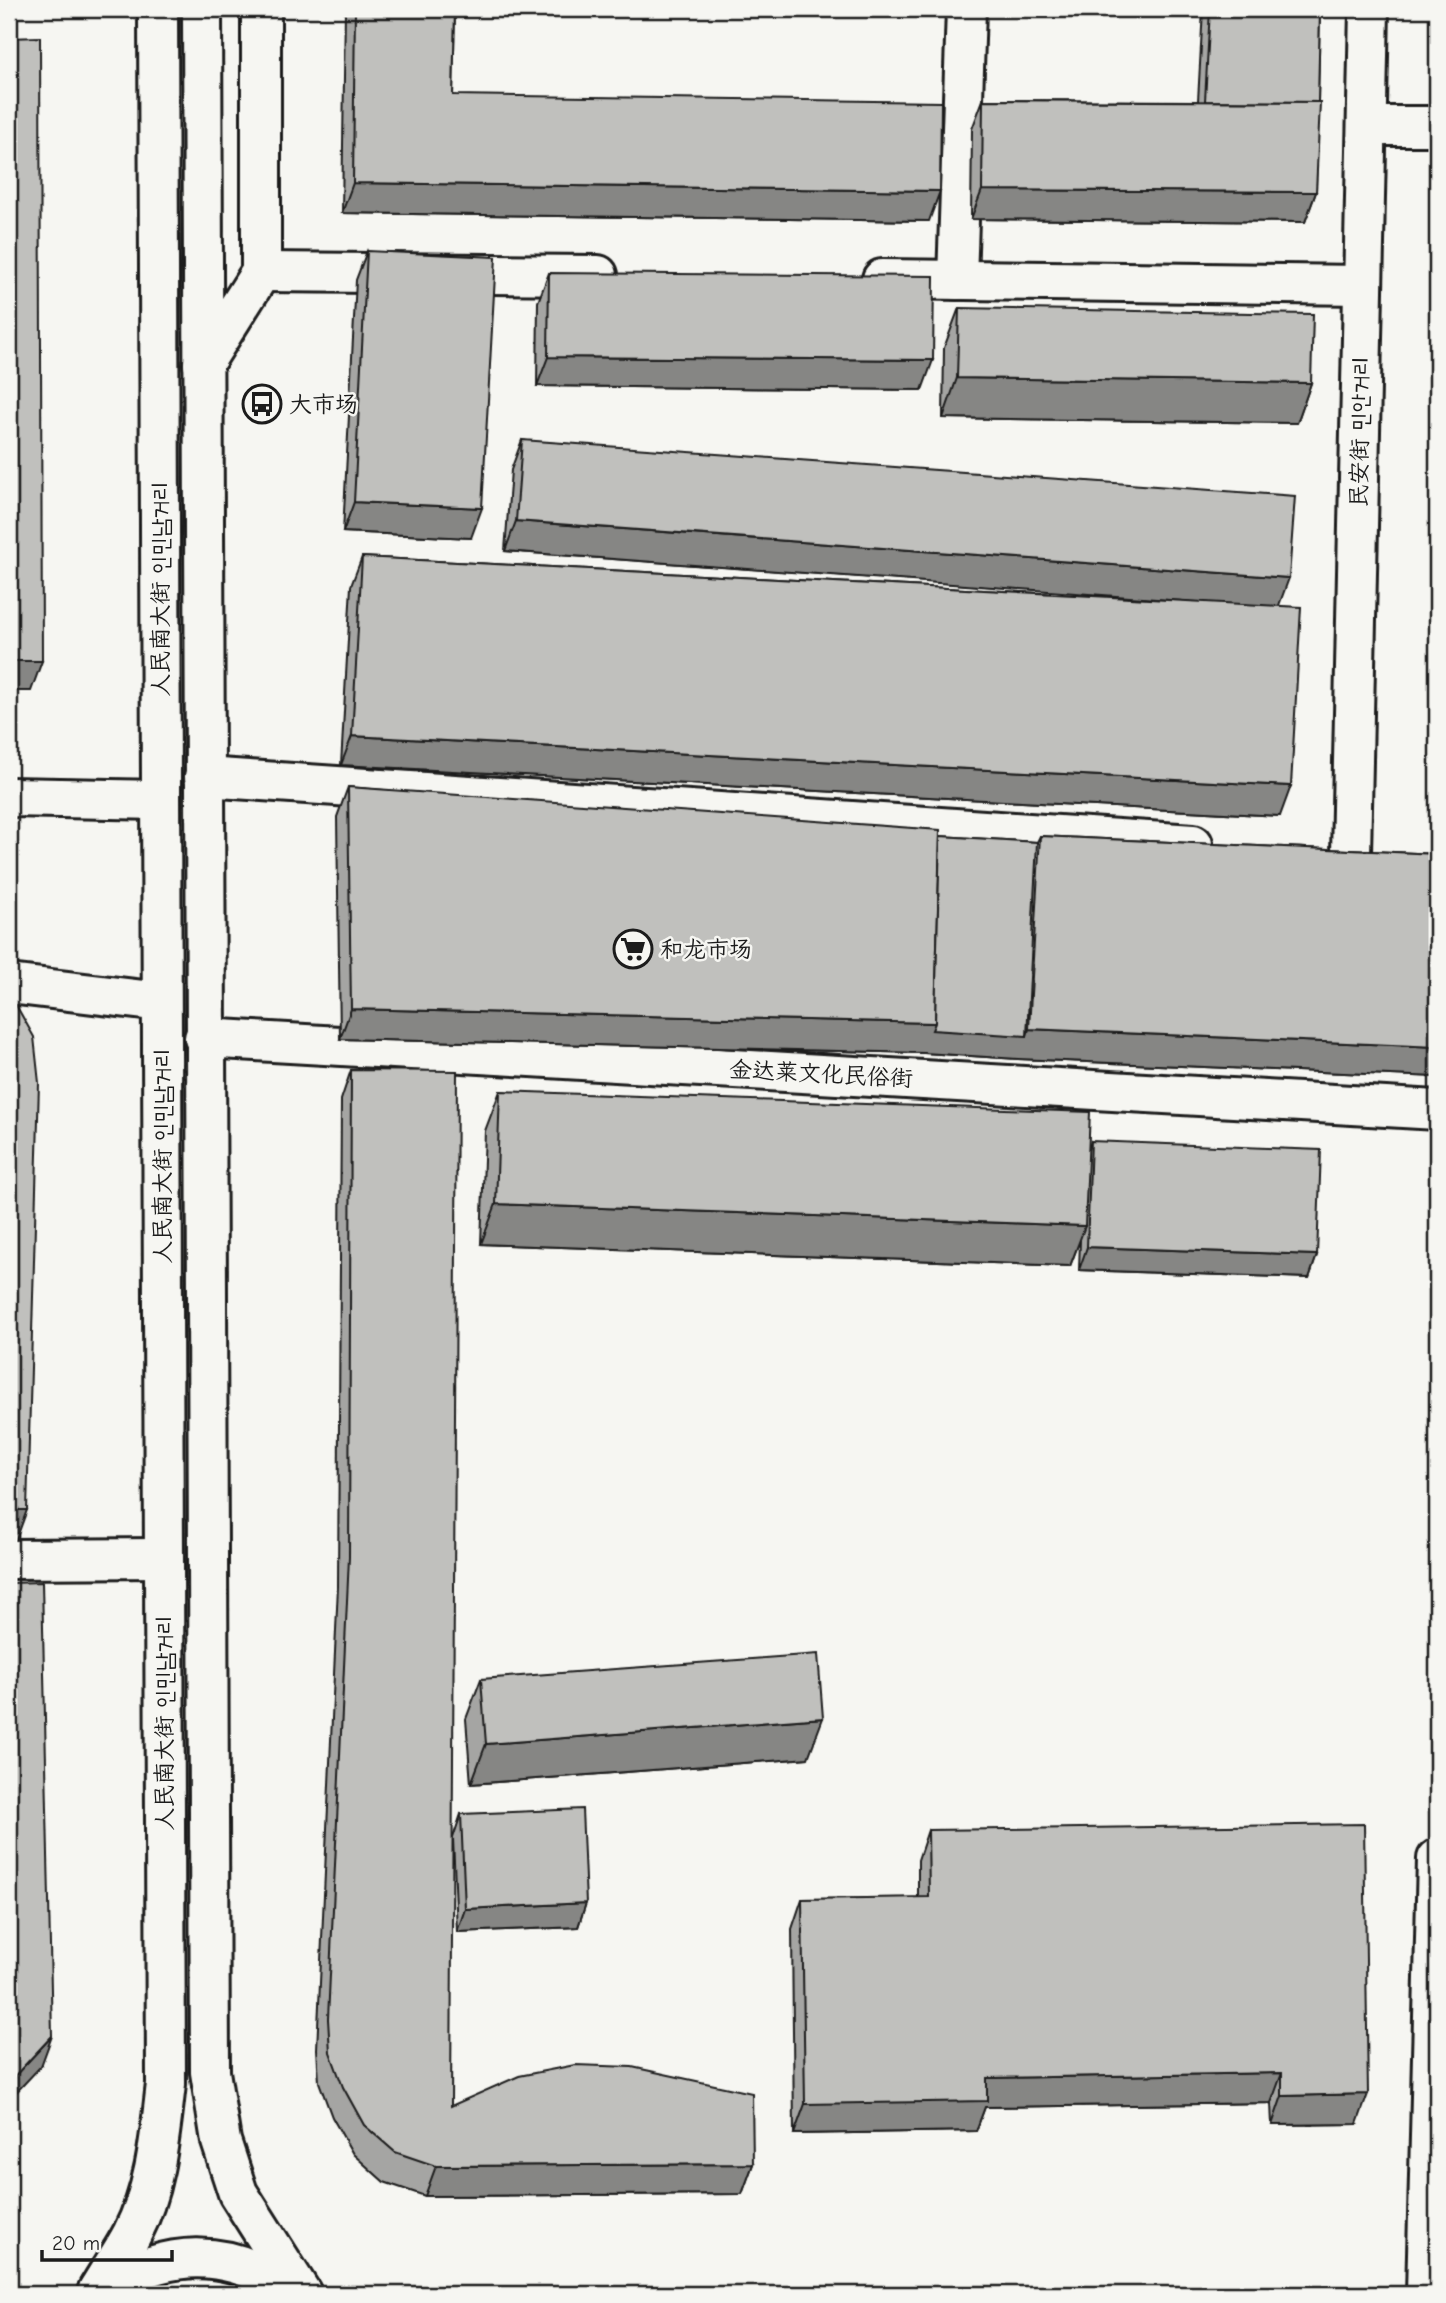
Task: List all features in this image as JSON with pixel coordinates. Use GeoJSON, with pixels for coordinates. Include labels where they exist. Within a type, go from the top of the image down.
{"type":"FeatureCollection","features":[{"type":"Feature","properties":{"kind":"street","name":"人民南大街 인민남거리"},"geometry":{"type":"LineString","coordinates":[[96,2292],[133,2233],[146,2199],[158,2150],[166,2084],[158,9]]}},
{"type":"Feature","properties":{"kind":"street","name":"人民南大街 인민남거리"},"geometry":{"type":"LineString","coordinates":[[201,9],[210,2072],[221,2141],[238,2193],[302,2294]]}},
{"type":"Feature","properties":{"kind":"street"},"geometry":{"type":"LineString","coordinates":[[203,364],[261,272],[261,9]]}},
{"type":"Feature","properties":{"kind":"street"},"geometry":{"type":"LineString","coordinates":[[957,280],[966,9]]}},
{"type":"Feature","properties":{"kind":"street","name":"民安街 민안거리"},"geometry":{"type":"LineString","coordinates":[[1309,852],[1369,855],[1363,285],[1369,9]]}},
{"type":"Feature","properties":{"kind":"street"},"geometry":{"type":"LineString","coordinates":[[1367,125],[1437,126]]}},
{"type":"Feature","properties":{"kind":"street"},"geometry":{"type":"LineString","coordinates":[[261,272],[637,276]]}},
{"type":"Feature","properties":{"kind":"street"},"geometry":{"type":"LineString","coordinates":[[846,278],[1363,285]]}},
{"type":"Feature","properties":{"kind":"street"},"geometry":{"type":"LineString","coordinates":[[204,777],[1226,846]]}},
{"type":"Feature","properties":{"kind":"street"},"geometry":{"type":"LineString","coordinates":[[9,797],[161,800]]}},
{"type":"Feature","properties":{"kind":"street"},"geometry":{"type":"LineString","coordinates":[[9,984],[161,1002]]}},
{"type":"Feature","properties":{"kind":"street","name":"金达莱文化民俗街"},"geometry":{"type":"LineString","coordinates":[[204,1038],[1437,1110]]}},
{"type":"Feature","properties":{"kind":"street"},"geometry":{"type":"LineString","coordinates":[[9,1559],[163,1558]]}},
{"type":"Feature","properties":{"kind":"street"},"geometry":{"type":"LineString","coordinates":[[1426,2294],[1437,1859]]}},
{"type":"Feature","properties":{"kind":"street"},"geometry":{"type":"LineString","coordinates":[[96,2292],[138,2267],[184,2258],[230,2262],[272,2278],[294,2294]]}},
{"type":"Feature","properties":{"kind":"building"},"geometry":{"type":"Polygon","coordinates":[[[355,9],[455,9],[453,95],[941,102],[940,191],[353,183],[355,9]]]}},
{"type":"Feature","properties":{"kind":"building"},"geometry":{"type":"Polygon","coordinates":[[[1210,9],[1320,9],[1318,102],[1205,101],[1210,9]]]}},
{"type":"Feature","properties":{"kind":"building"},"geometry":{"type":"Polygon","coordinates":[[[40,37],[42,661],[9,661],[9,38],[40,37]]]}},
{"type":"Feature","properties":{"kind":"building"},"geometry":{"type":"Polygon","coordinates":[[[983,100],[1320,102],[1316,192],[982,190],[983,100]]]}},
{"type":"Feature","properties":{"kind":"building"},"geometry":{"type":"Polygon","coordinates":[[[367,251],[496,257],[482,508],[354,502],[367,251]]]}},
{"type":"Feature","properties":{"kind":"building"},"geometry":{"type":"Polygon","coordinates":[[[549,273],[934,276],[933,360],[548,357],[549,273]]]}},
{"type":"Feature","properties":{"kind":"building"},"geometry":{"type":"Polygon","coordinates":[[[959,308],[1313,314],[1311,383],[957,378],[959,308]]]}},
{"type":"Feature","properties":{"kind":"building"},"geometry":{"type":"Polygon","coordinates":[[[522,440],[1295,496],[1289,578],[516,521],[522,440]]]}},
{"type":"Feature","properties":{"kind":"building"},"geometry":{"type":"Polygon","coordinates":[[[362,557],[1301,607],[1291,786],[352,736],[362,557]]]}},
{"type":"Feature","properties":{"kind":"building","name":"和龙市场"},"geometry":{"type":"Polygon","coordinates":[[[348,787],[940,830],[935,1023],[351,1009],[348,787]]]}},
{"type":"Feature","properties":{"kind":"building"},"geometry":{"type":"Polygon","coordinates":[[[940,836],[1037,842],[1027,1036],[932,1030],[935,1023],[940,836]]]}},
{"type":"Feature","properties":{"kind":"building"},"geometry":{"type":"Polygon","coordinates":[[[1040,836],[1437,854],[1437,1047],[1029,1029],[1040,836]]]}},
{"type":"Feature","properties":{"kind":"building"},"geometry":{"type":"Polygon","coordinates":[[[9,1000],[17,1007],[34,1037],[39,1083],[27,1510],[9,1510],[9,1000]]]}},
{"type":"Feature","properties":{"kind":"building"},"geometry":{"type":"Polygon","coordinates":[[[351,1070],[457,1071],[451,2106],[519,2076],[575,2065],[632,2067],[752,2093],[753,2164],[436,2166],[395,2152],[364,2125],[343,2087],[330,2052],[328,2019],[349,1557],[351,1070]]]}},
{"type":"Feature","properties":{"kind":"building"},"geometry":{"type":"Polygon","coordinates":[[[500,1091],[1090,1112],[1085,1226],[496,1204],[500,1091]]]}},
{"type":"Feature","properties":{"kind":"building"},"geometry":{"type":"Polygon","coordinates":[[[1091,1141],[1321,1150],[1317,1255],[1087,1247],[1091,1141]]]}},
{"type":"Feature","properties":{"kind":"building"},"geometry":{"type":"Polygon","coordinates":[[[42,1582],[52,2036],[9,2082],[9,1583],[42,1582]]]}},
{"type":"Feature","properties":{"kind":"building"},"geometry":{"type":"Polygon","coordinates":[[[818,1654],[823,1718],[486,1744],[481,1679],[818,1654]]]}},
{"type":"Feature","properties":{"kind":"building"},"geometry":{"type":"Polygon","coordinates":[[[582,1809],[586,1903],[465,1909],[461,1814],[582,1809]]]}},
{"type":"Feature","properties":{"kind":"building"},"geometry":{"type":"Polygon","coordinates":[[[1364,1824],[1368,2094],[1282,2096],[1282,2073],[987,2078],[987,2101],[805,2104],[802,1899],[929,1897],[928,1830],[1364,1824]]]}},
{"type":"Feature","properties":{"kind":"place","name":"大市场"},"geometry":{"type":"Point","coordinates":[262,404]}},
{"type":"Feature","properties":{"kind":"place","name":"和龙市场"},"geometry":{"type":"Point","coordinates":[633,949]}}]}
